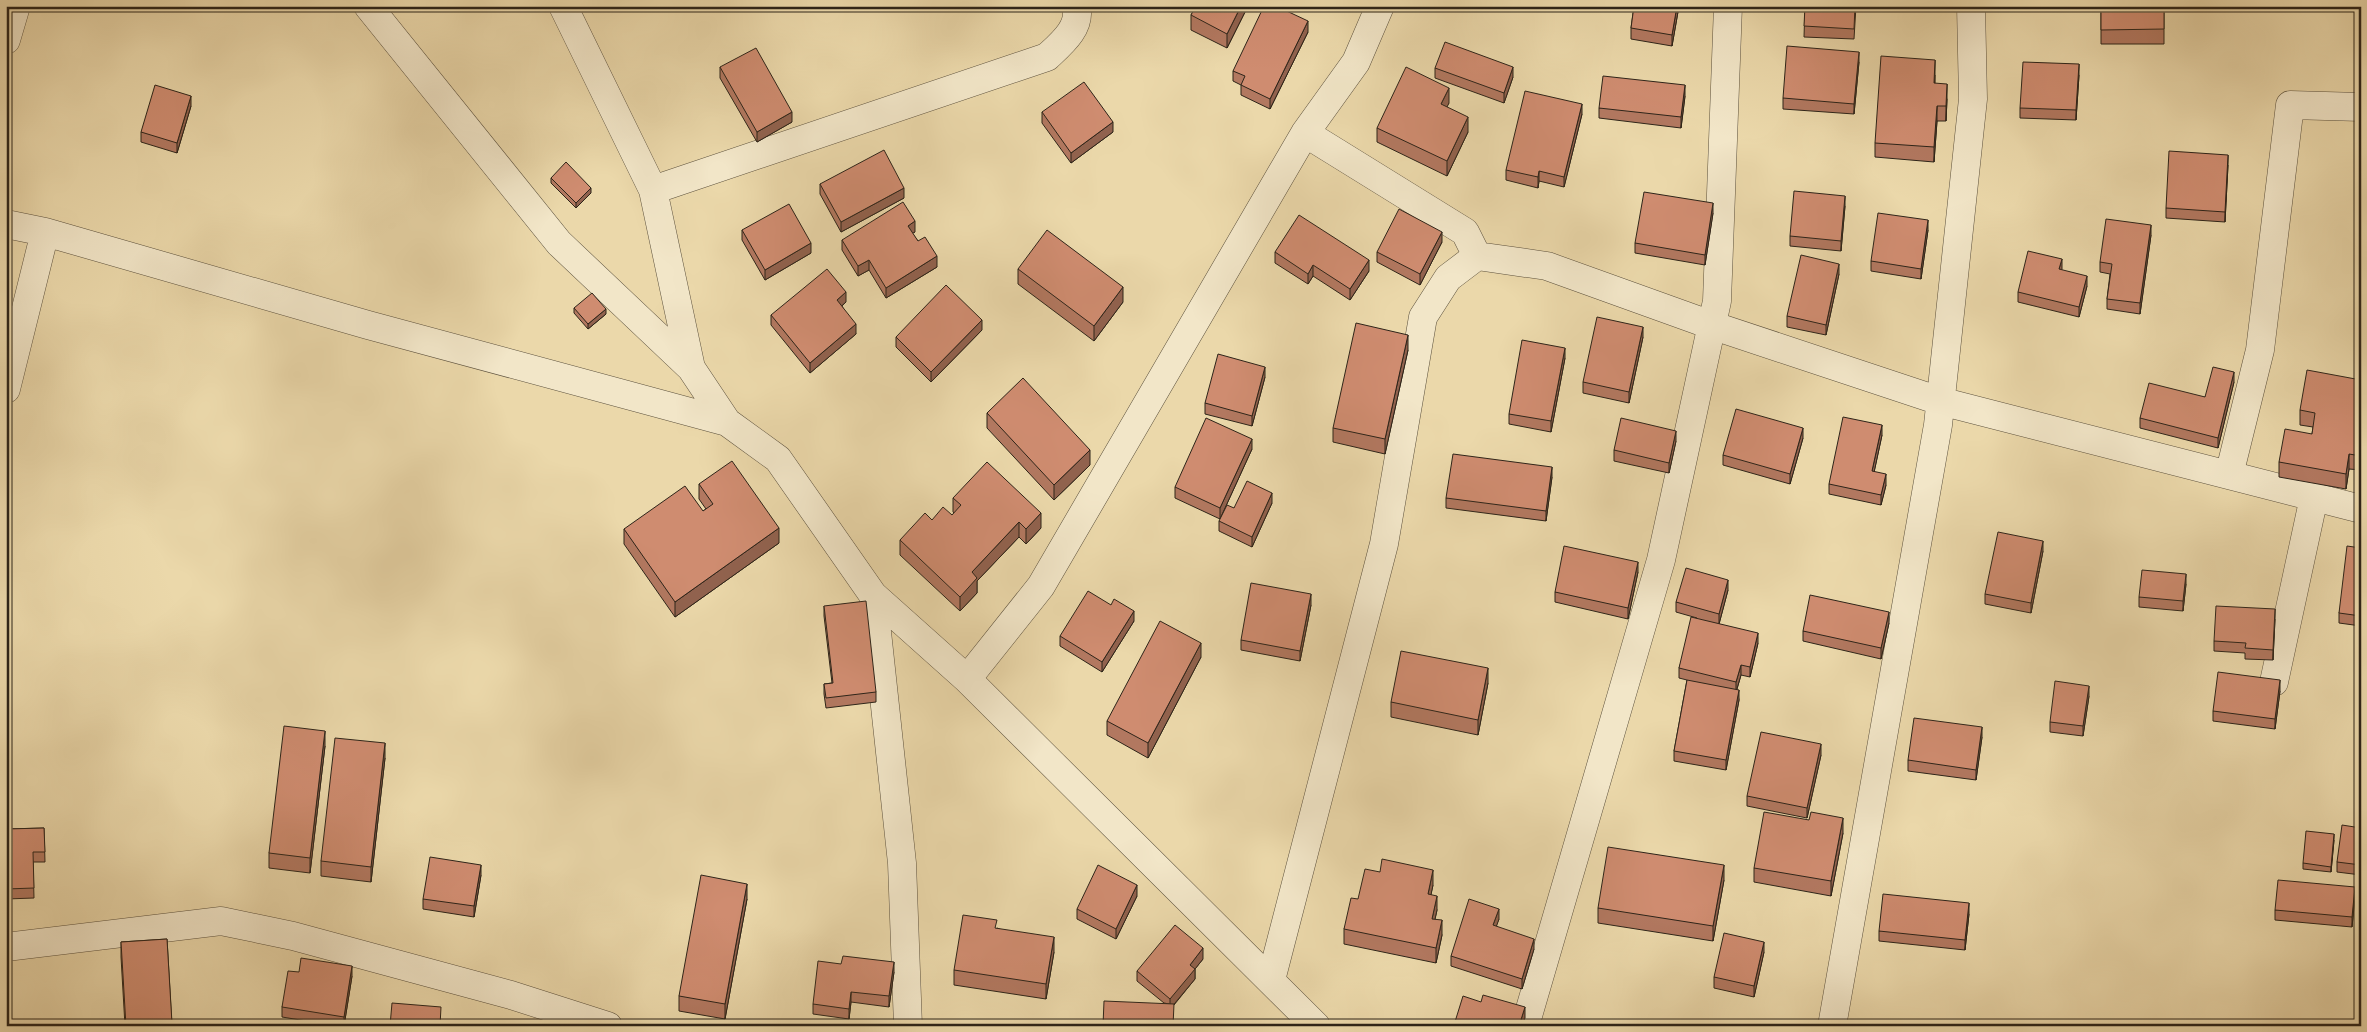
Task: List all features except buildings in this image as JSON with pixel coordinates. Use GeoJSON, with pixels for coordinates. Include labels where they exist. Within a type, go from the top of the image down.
{"type":"FeatureCollection","features":[{"type":"Feature","properties":{"kind":"street"},"geometry":{"type":"LineString","coordinates":[[6,40],[16,6]]}},
{"type":"Feature","properties":{"kind":"street"},"geometry":{"type":"LineString","coordinates":[[368,6],[560,243],[692,368],[727,422]]}},
{"type":"Feature","properties":{"kind":"street"},"geometry":{"type":"LineString","coordinates":[[563,6],[653,190],[692,368]]}},
{"type":"Feature","properties":{"kind":"street"},"geometry":{"type":"LineString","coordinates":[[653,190],[1047,57],[1070,37],[1077,11],[1076,6]]}},
{"type":"Feature","properties":{"kind":"street"},"geometry":{"type":"LineString","coordinates":[[966,679],[1041,586],[1305,133],[1356,62],[1380,6]]}},
{"type":"Feature","properties":{"kind":"street"},"geometry":{"type":"LineString","coordinates":[[1525,1026],[1661,560],[1717,301],[1728,6]]}},
{"type":"Feature","properties":{"kind":"street"},"geometry":{"type":"LineString","coordinates":[[1832,1026],[1940,401],[1973,98],[1972,6]]}},
{"type":"Feature","properties":{"kind":"street"},"geometry":{"type":"LineString","coordinates":[[2229,475],[2260,350],[2290,105],[2361,107]]}},
{"type":"Feature","properties":{"kind":"street"},"geometry":{"type":"LineString","coordinates":[[1305,133],[1465,232],[1477,256]]}},
{"type":"Feature","properties":{"kind":"street"},"geometry":{"type":"LineString","coordinates":[[6,224],[46,232],[368,325],[727,422],[778,459],[873,596],[966,679],[1316,1026]]}},
{"type":"Feature","properties":{"kind":"street"},"geometry":{"type":"LineString","coordinates":[[6,389],[46,232]]}},
{"type":"Feature","properties":{"kind":"street"},"geometry":{"type":"LineString","coordinates":[[1270,980],[1384,544],[1424,317],[1448,278],[1477,256],[1547,266],[1711,325],[1940,401],[2361,509]]}},
{"type":"Feature","properties":{"kind":"street"},"geometry":{"type":"LineString","coordinates":[[2274,682],[2314,497]]}},
{"type":"Feature","properties":{"kind":"street"},"geometry":{"type":"LineString","coordinates":[[873,596],[902,863],[908,1026]]}},
{"type":"Feature","properties":{"kind":"street"},"geometry":{"type":"LineString","coordinates":[[6,947],[221,921],[322,943],[511,995],[608,1026]]}}]}
